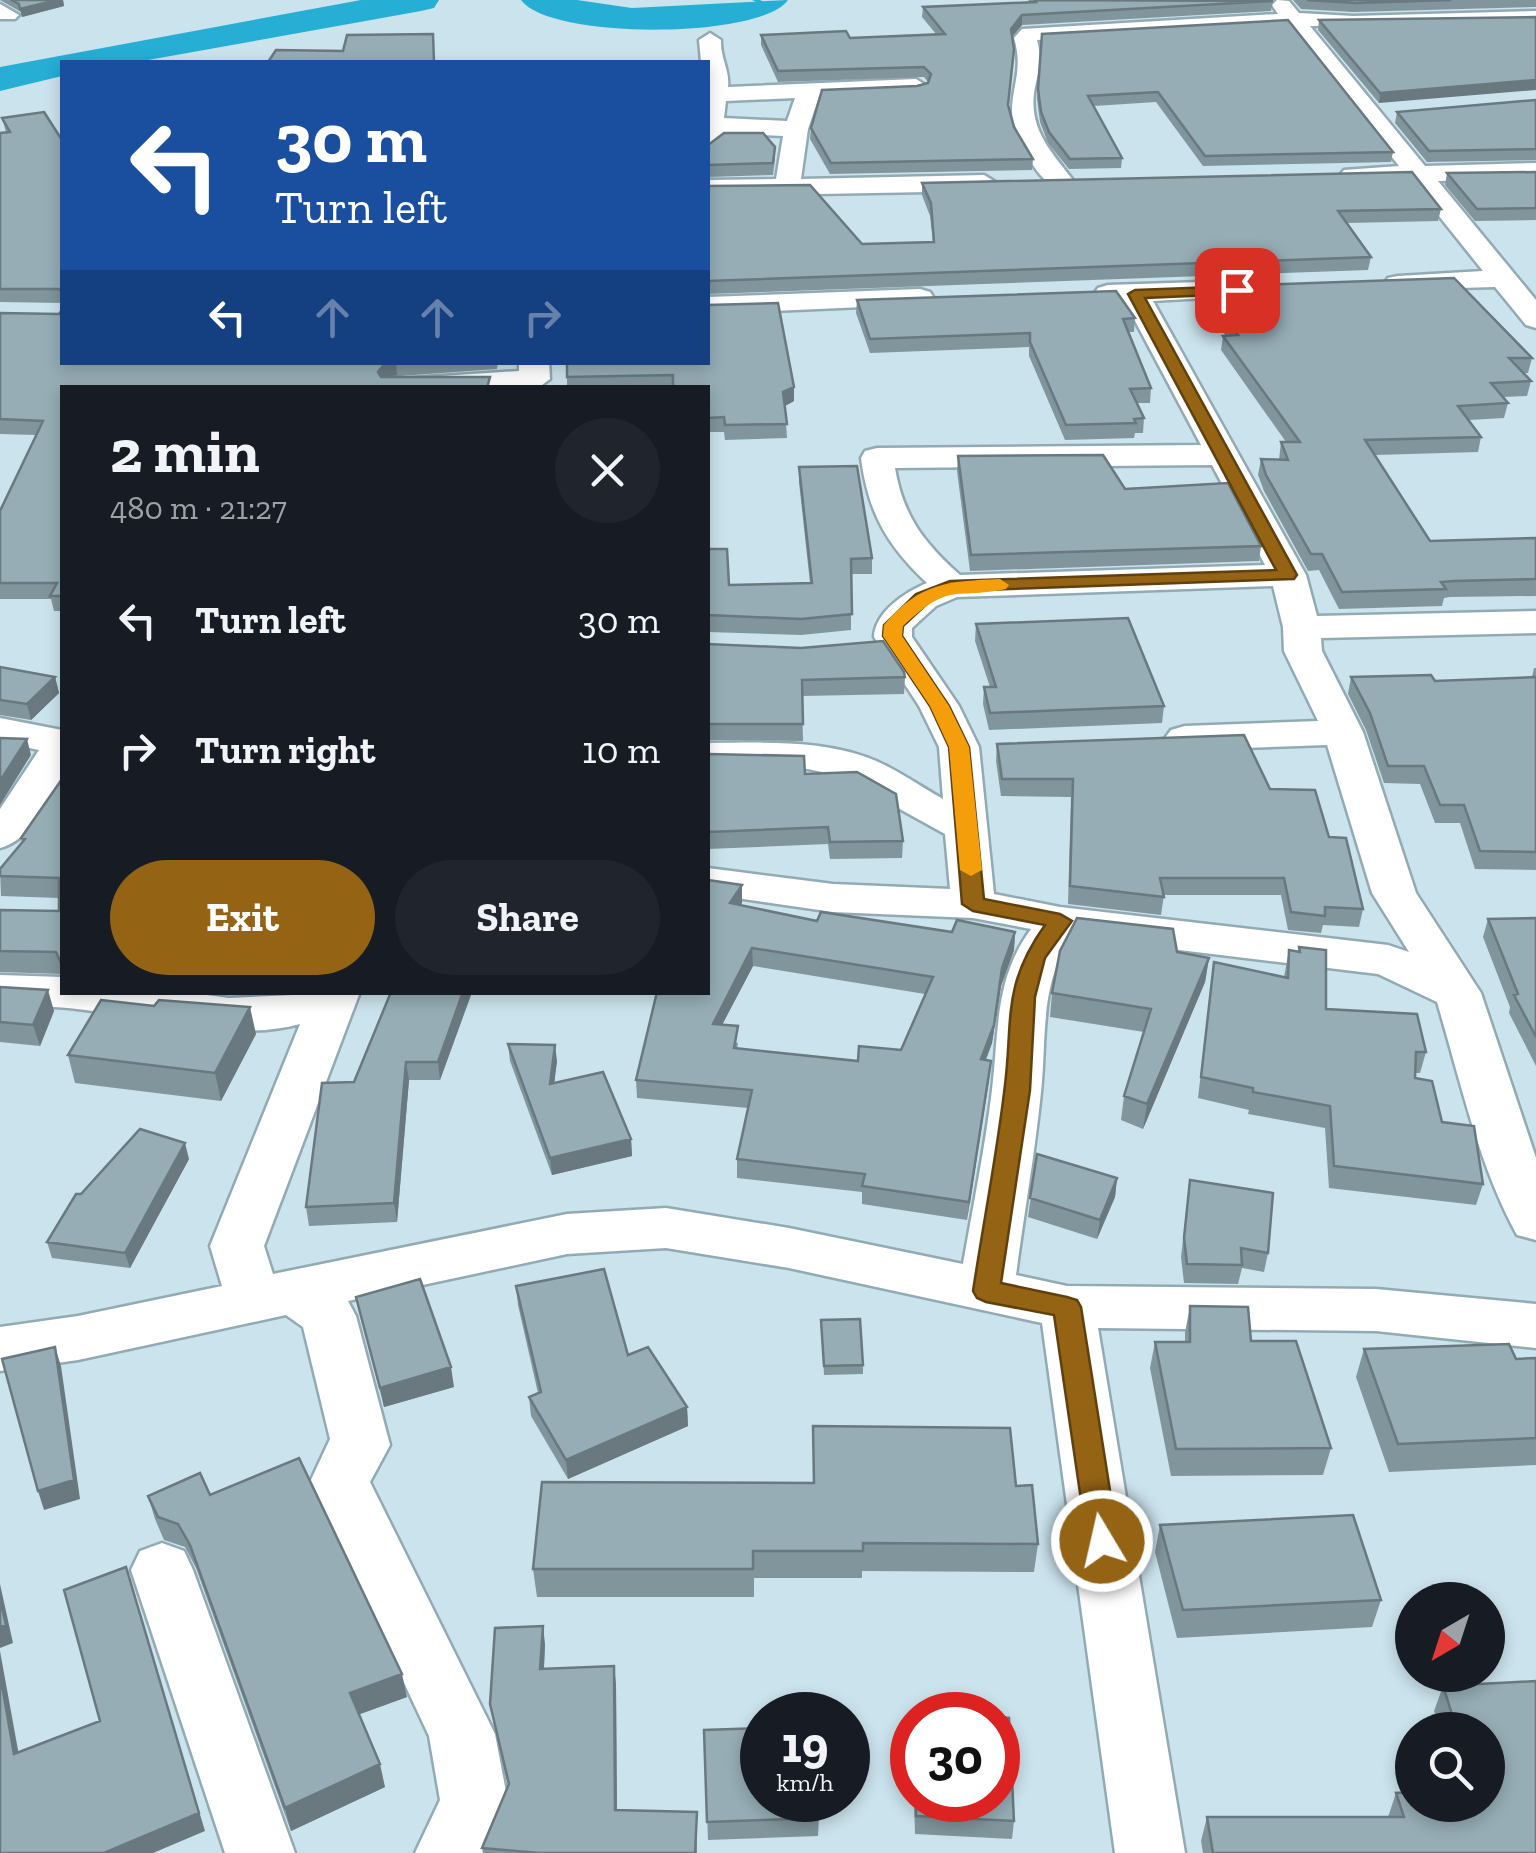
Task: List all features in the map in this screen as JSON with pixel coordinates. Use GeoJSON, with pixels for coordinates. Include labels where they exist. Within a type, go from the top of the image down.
{"type":"FeatureCollection","features":[{"type":"Feature","properties":{"kind":"street"},"geometry":{"type":"LineString","coordinates":[[1278,0],[1507,269],[1535,316]]}},
{"type":"Feature","properties":{"kind":"street"},"geometry":{"type":"LineString","coordinates":[[710,188],[1069,180],[1040,163],[1021,113],[1024,89],[1032,73],[1025,38],[1030,34],[1295,19],[1353,22],[1536,17]]}},
{"type":"Feature","properties":{"kind":"street"},"geometry":{"type":"LineString","coordinates":[[709,60],[710,40]]}},
{"type":"Feature","properties":{"kind":"street"},"geometry":{"type":"LineString","coordinates":[[710,73],[712,108]]}},
{"type":"Feature","properties":{"kind":"street"},"geometry":{"type":"LineString","coordinates":[[910,78],[712,108],[810,90],[910,78]]}},
{"type":"Feature","properties":{"kind":"street"},"geometry":{"type":"LineString","coordinates":[[787,189],[796,129],[810,90]]}},
{"type":"Feature","properties":{"kind":"street"},"geometry":{"type":"LineString","coordinates":[[712,108],[796,129]]}},
{"type":"Feature","properties":{"kind":"street"},"geometry":{"type":"LineString","coordinates":[[1374,114],[1408,112]]}},
{"type":"Feature","properties":{"kind":"street"},"geometry":{"type":"LineString","coordinates":[[1320,176],[1536,171]]}},
{"type":"Feature","properties":{"kind":"street"},"geometry":{"type":"LineString","coordinates":[[1380,284],[1507,269]]}},
{"type":"Feature","properties":{"kind":"street"},"geometry":{"type":"LineString","coordinates":[[1088,294],[1300,287]]}},
{"type":"Feature","properties":{"kind":"street"},"geometry":{"type":"LineString","coordinates":[[1135,294],[1226,454],[1288,575],[1302,626],[1303,652],[1343,732],[1394,893],[1458,992],[1505,1145],[1536,1220]]}},
{"type":"Feature","properties":{"kind":"street"},"geometry":{"type":"LineString","coordinates":[[710,306],[942,298]]}},
{"type":"Feature","properties":{"kind":"street"},"geometry":{"type":"LineString","coordinates":[[432,385],[534,376]]}},
{"type":"Feature","properties":{"kind":"street"},"geometry":{"type":"LineString","coordinates":[[950,586],[899,540],[880,487],[878,458],[1226,454]]}},
{"type":"Feature","properties":{"kind":"street"},"geometry":{"type":"LineString","coordinates":[[973,904],[967,828],[978,746],[879,641],[893,625],[923,598],[950,586],[1288,575]]}},
{"type":"Feature","properties":{"kind":"street"},"geometry":{"type":"LineString","coordinates":[[1302,626],[1536,622]]}},
{"type":"Feature","properties":{"kind":"street"},"geometry":{"type":"LineString","coordinates":[[0,730],[60,743]]}},
{"type":"Feature","properties":{"kind":"street"},"geometry":{"type":"LineString","coordinates":[[1151,740],[1343,732]]}},
{"type":"Feature","properties":{"kind":"street"},"geometry":{"type":"LineString","coordinates":[[0,835],[26,807],[60,747]]}},
{"type":"Feature","properties":{"kind":"street"},"geometry":{"type":"LineString","coordinates":[[710,755],[808,757],[853,766],[967,828]]}},
{"type":"Feature","properties":{"kind":"street"},"geometry":{"type":"LineString","coordinates":[[710,881],[834,898],[973,904],[1060,921],[1388,960],[1458,992]]}},
{"type":"Feature","properties":{"kind":"street"},"geometry":{"type":"LineString","coordinates":[[986,1291],[1017,1090],[1023,997],[1034,958],[1060,921]]}},
{"type":"Feature","properties":{"kind":"street"},"geometry":{"type":"LineString","coordinates":[[0,990],[60,992]]}},
{"type":"Feature","properties":{"kind":"street"},"geometry":{"type":"LineString","coordinates":[[88,995],[230,1014],[285,1013],[335,996]]}},
{"type":"Feature","properties":{"kind":"street"},"geometry":{"type":"LineString","coordinates":[[254,1298],[237,1246],[335,996]]}},
{"type":"Feature","properties":{"kind":"street"},"geometry":{"type":"LineString","coordinates":[[0,1349],[78,1338],[567,1234],[666,1228],[789,1248],[1067,1307],[1376,1310],[1536,1326]]}},
{"type":"Feature","properties":{"kind":"street"},"geometry":{"type":"LineString","coordinates":[[254,1298],[294,1291],[328,1316],[361,1445],[348,1461],[340,1482],[462,1734],[474,1802],[450,1853]]}},
{"type":"Feature","properties":{"kind":"street"},"geometry":{"type":"LineString","coordinates":[[1067,1307],[1150,1853]]}},
{"type":"Feature","properties":{"kind":"street"},"geometry":{"type":"LineString","coordinates":[[162,1570],[260,1853]]}},
{"type":"Feature","properties":{"kind":"building"},"geometry":{"type":"Polygon","coordinates":[[[11,0],[57,0],[20,9],[11,0]]]}},
{"type":"Feature","properties":{"kind":"building"},"geometry":{"type":"Polygon","coordinates":[[[1035,0],[1273,1],[1022,15],[1011,29],[1014,49],[1008,105],[1014,127],[1033,159],[831,163],[811,128],[822,90],[917,86],[928,83],[931,74],[924,67],[778,71],[761,35],[846,31],[850,38],[945,34],[923,7],[1035,0]]]}},
{"type":"Feature","properties":{"kind":"building"},"geometry":{"type":"Polygon","coordinates":[[[1307,0],[1451,0],[1355,3],[1307,0]]]}},
{"type":"Feature","properties":{"kind":"building"},"geometry":{"type":"Polygon","coordinates":[[[1536,17],[1536,80],[1380,93],[1319,20],[1536,17]]]}},
{"type":"Feature","properties":{"kind":"building"},"geometry":{"type":"Polygon","coordinates":[[[1288,20],[1393,152],[1205,156],[1158,92],[1088,96],[1122,158],[1070,159],[1049,132],[1038,89],[1042,34],[1288,20]]]}},
{"type":"Feature","properties":{"kind":"building"},"geometry":{"type":"Polygon","coordinates":[[[433,34],[434,60],[269,60],[276,50],[343,51],[347,35],[433,34]]]}},
{"type":"Feature","properties":{"kind":"building"},"geometry":{"type":"Polygon","coordinates":[[[1536,100],[1536,149],[1429,151],[1397,112],[1536,100]]]}},
{"type":"Feature","properties":{"kind":"building"},"geometry":{"type":"Polygon","coordinates":[[[44,112],[60,137],[60,290],[0,289],[0,133],[10,132],[2,118],[44,112]]]}},
{"type":"Feature","properties":{"kind":"building"},"geometry":{"type":"Polygon","coordinates":[[[724,133],[763,133],[775,147],[773,163],[710,165],[710,144],[724,133]]]}},
{"type":"Feature","properties":{"kind":"building"},"geometry":{"type":"Polygon","coordinates":[[[1412,172],[1441,209],[1338,211],[1371,257],[710,281],[710,186],[810,185],[862,244],[934,242],[931,203],[922,183],[1412,172]]]}},
{"type":"Feature","properties":{"kind":"building"},"geometry":{"type":"Polygon","coordinates":[[[1536,172],[1536,208],[1477,209],[1447,173],[1536,172]]]}},
{"type":"Feature","properties":{"kind":"building"},"geometry":{"type":"Polygon","coordinates":[[[1454,278],[1532,358],[1509,358],[1531,381],[1491,383],[1508,403],[1458,406],[1481,437],[1365,440],[1430,541],[1536,538],[1536,579],[1441,582],[1446,589],[1342,592],[1322,554],[1311,554],[1266,475],[1261,459],[1288,460],[1281,442],[1300,442],[1223,336],[1238,335],[1202,287],[1454,278]]]}},
{"type":"Feature","properties":{"kind":"building"},"geometry":{"type":"Polygon","coordinates":[[[1116,291],[1135,318],[1123,319],[1151,388],[1130,389],[1144,418],[1134,419],[1136,423],[1066,425],[1030,342],[1030,333],[870,339],[857,300],[1116,291]]]}},
{"type":"Feature","properties":{"kind":"building"},"geometry":{"type":"Polygon","coordinates":[[[778,303],[794,387],[783,392],[787,424],[725,425],[724,417],[710,418],[710,385],[673,385],[673,375],[567,377],[567,365],[710,365],[710,305],[778,303]]]}},
{"type":"Feature","properties":{"kind":"building"},"geometry":{"type":"Polygon","coordinates":[[[0,313],[59,314],[60,365],[383,365],[378,372],[381,377],[490,377],[488,385],[60,385],[60,596],[50,596],[57,583],[0,583],[0,511],[43,421],[0,419],[0,313]]]}},
{"type":"Feature","properties":{"kind":"building"},"geometry":{"type":"Polygon","coordinates":[[[1103,455],[1125,489],[1228,483],[1261,546],[971,555],[958,456],[1103,455]]]}},
{"type":"Feature","properties":{"kind":"building"},"geometry":{"type":"Polygon","coordinates":[[[857,466],[872,558],[851,559],[852,614],[801,619],[710,615],[710,549],[727,549],[729,585],[812,583],[799,467],[857,466]]]}},
{"type":"Feature","properties":{"kind":"building"},"geometry":{"type":"Polygon","coordinates":[[[1128,618],[1164,706],[990,713],[984,687],[996,687],[976,624],[1128,618]]]}},
{"type":"Feature","properties":{"kind":"building"},"geometry":{"type":"Polygon","coordinates":[[[883,641],[905,677],[802,680],[803,724],[710,724],[710,644],[801,648],[883,641]]]}},
{"type":"Feature","properties":{"kind":"building"},"geometry":{"type":"Polygon","coordinates":[[[0,667],[55,677],[27,704],[0,700],[0,667]]]}},
{"type":"Feature","properties":{"kind":"building"},"geometry":{"type":"Polygon","coordinates":[[[1431,675],[1435,681],[1536,677],[1536,852],[1480,851],[1464,805],[1440,805],[1424,766],[1388,766],[1370,713],[1351,677],[1431,675]]]}},
{"type":"Feature","properties":{"kind":"building"},"geometry":{"type":"Polygon","coordinates":[[[1244,735],[1270,789],[1315,790],[1329,837],[1346,838],[1363,909],[1325,907],[1325,916],[1291,912],[1284,878],[1160,878],[1164,897],[1070,886],[1073,779],[1002,779],[997,744],[1244,735]]]}},
{"type":"Feature","properties":{"kind":"building"},"geometry":{"type":"Polygon","coordinates":[[[0,738],[27,739],[0,781],[0,738]]]}},
{"type":"Feature","properties":{"kind":"building"},"geometry":{"type":"Polygon","coordinates":[[[710,754],[804,756],[805,774],[857,772],[896,794],[903,841],[830,842],[828,827],[710,832],[710,754]]]}},
{"type":"Feature","properties":{"kind":"building"},"geometry":{"type":"Polygon","coordinates":[[[60,782],[60,961],[56,952],[0,951],[0,910],[59,911],[59,878],[0,876],[0,869],[25,839],[21,838],[60,782]]]}},
{"type":"Feature","properties":{"kind":"building"},"geometry":{"type":"Polygon","coordinates":[[[710,880],[742,885],[730,903],[817,921],[821,912],[952,932],[957,920],[1015,932],[1002,968],[994,1025],[981,1059],[991,1061],[969,1202],[862,1186],[865,1174],[737,1159],[752,1090],[636,1080],[656,995],[710,995],[710,880]],[[752,948],[713,1024],[738,1026],[734,1048],[858,1061],[859,1046],[901,1050],[933,977],[752,948]]]}},
{"type":"Feature","properties":{"kind":"building"},"geometry":{"type":"Polygon","coordinates":[[[1077,918],[1173,929],[1177,952],[1209,958],[1147,1104],[1124,1096],[1151,1009],[1052,993],[1060,951],[1077,918]]]}},
{"type":"Feature","properties":{"kind":"building"},"geometry":{"type":"Polygon","coordinates":[[[1536,918],[1536,1037],[1514,995],[1518,994],[1488,919],[1536,918]]]}},
{"type":"Feature","properties":{"kind":"building"},"geometry":{"type":"Polygon","coordinates":[[[1299,947],[1326,950],[1326,1009],[1417,1014],[1426,1052],[1416,1052],[1415,1078],[1432,1081],[1442,1122],[1474,1126],[1483,1184],[1334,1166],[1330,1106],[1253,1092],[1253,1088],[1201,1077],[1214,962],[1288,978],[1289,950],[1300,952],[1299,947]]]}},
{"type":"Feature","properties":{"kind":"building"},"geometry":{"type":"Polygon","coordinates":[[[0,987],[48,990],[33,1025],[0,1022],[0,987]]]}},
{"type":"Feature","properties":{"kind":"building"},"geometry":{"type":"Polygon","coordinates":[[[390,995],[462,995],[438,1062],[406,1062],[394,1203],[306,1207],[322,1083],[354,1082],[390,995]]]}},
{"type":"Feature","properties":{"kind":"building"},"geometry":{"type":"Polygon","coordinates":[[[101,1000],[154,1006],[159,1000],[250,1007],[215,1073],[68,1055],[101,1000]]]}},
{"type":"Feature","properties":{"kind":"building"},"geometry":{"type":"Polygon","coordinates":[[[508,1044],[555,1045],[550,1084],[603,1072],[631,1139],[550,1158],[508,1044]]]}},
{"type":"Feature","properties":{"kind":"building"},"geometry":{"type":"Polygon","coordinates":[[[140,1129],[185,1143],[125,1253],[47,1242],[76,1194],[81,1194],[140,1129]]]}},
{"type":"Feature","properties":{"kind":"building"},"geometry":{"type":"Polygon","coordinates":[[[1037,1154],[1117,1178],[1100,1220],[1030,1198],[1037,1154]]]}},
{"type":"Feature","properties":{"kind":"building"},"geometry":{"type":"Polygon","coordinates":[[[1190,1180],[1273,1193],[1268,1253],[1241,1248],[1242,1265],[1187,1264],[1184,1238],[1190,1180]]]}},
{"type":"Feature","properties":{"kind":"building"},"geometry":{"type":"Polygon","coordinates":[[[604,1269],[628,1355],[648,1347],[687,1407],[566,1460],[529,1397],[541,1392],[516,1286],[604,1269]]]}},
{"type":"Feature","properties":{"kind":"building"},"geometry":{"type":"Polygon","coordinates":[[[420,1279],[451,1367],[380,1388],[356,1297],[420,1279]]]}},
{"type":"Feature","properties":{"kind":"building"},"geometry":{"type":"Polygon","coordinates":[[[1190,1306],[1248,1307],[1251,1341],[1296,1341],[1331,1448],[1176,1449],[1155,1342],[1190,1342],[1190,1306]]]}},
{"type":"Feature","properties":{"kind":"building"},"geometry":{"type":"Polygon","coordinates":[[[860,1319],[863,1365],[824,1366],[821,1320],[860,1319]]]}},
{"type":"Feature","properties":{"kind":"building"},"geometry":{"type":"Polygon","coordinates":[[[1509,1344],[1516,1359],[1536,1358],[1536,1438],[1398,1444],[1364,1349],[1509,1344]]]}},
{"type":"Feature","properties":{"kind":"building"},"geometry":{"type":"Polygon","coordinates":[[[55,1347],[74,1480],[38,1491],[2,1359],[55,1347]]]}},
{"type":"Feature","properties":{"kind":"building"},"geometry":{"type":"Polygon","coordinates":[[[813,1426],[1010,1428],[1016,1486],[1032,1485],[1038,1544],[863,1543],[863,1551],[753,1551],[753,1569],[533,1569],[542,1482],[814,1483],[813,1426]]]}},
{"type":"Feature","properties":{"kind":"building"},"geometry":{"type":"Polygon","coordinates":[[[299,1458],[402,1674],[350,1693],[380,1764],[285,1808],[190,1545],[178,1524],[158,1517],[148,1496],[200,1473],[210,1495],[299,1458]]]}},
{"type":"Feature","properties":{"kind":"building"},"geometry":{"type":"Polygon","coordinates":[[[1353,1515],[1381,1600],[1183,1610],[1160,1525],[1353,1515]]]}},
{"type":"Feature","properties":{"kind":"building"},"geometry":{"type":"Polygon","coordinates":[[[126,1567],[199,1813],[104,1853],[0,1853],[0,1674],[14,1754],[100,1721],[64,1590],[126,1567]]]}},
{"type":"Feature","properties":{"kind":"building"},"geometry":{"type":"Polygon","coordinates":[[[0,1599],[6,1625],[0,1627],[0,1599]]]}},
{"type":"Feature","properties":{"kind":"building"},"geometry":{"type":"Polygon","coordinates":[[[543,1626],[540,1669],[614,1666],[615,1810],[697,1812],[695,1853],[539,1853],[482,1848],[509,1784],[490,1704],[495,1628],[543,1626]]]}},
{"type":"Feature","properties":{"kind":"building"},"geometry":{"type":"Polygon","coordinates":[[[1536,1681],[1536,1853],[1213,1853],[1207,1817],[1395,1817],[1395,1822],[1505,1822],[1505,1712],[1451,1712],[1445,1692],[1505,1692],[1505,1683],[1536,1681]]]}},
{"type":"Feature","properties":{"kind":"building"},"geometry":{"type":"Polygon","coordinates":[[[740,1729],[740,1821],[707,1822],[704,1730],[740,1729]]]}},
{"type":"Feature","properties":{"kind":"waterway"},"geometry":{"type":"LineString","coordinates":[[88,60],[421,0]]}},
{"type":"Feature","properties":{"kind":"waterway"},"geometry":{"type":"LineString","coordinates":[[539,0],[591,15],[632,19],[707,15],[770,0]]}},
{"type":"Feature","properties":{"kind":"waterway"},"geometry":{"type":"LineString","coordinates":[[755,0],[763,3]]}},
{"type":"Feature","properties":{"kind":"waterway"},"geometry":{"type":"LineString","coordinates":[[0,79],[60,65]]}},
{"type":"Feature","properties":{"kind":"slow traffic"},"geometry":{"type":"LineString","coordinates":[[971,870],[959,747],[940,706],[892,636],[893,625],[923,598],[950,586],[1000,585]]}},
{"type":"Feature","properties":{"kind":"route"},"geometry":{"type":"LineString","coordinates":[[1102,1541],[1067,1307],[986,1291],[1017,1090],[1023,997],[1034,958],[1060,921],[973,904],[959,747],[940,706],[892,636],[893,625],[923,598],[950,586],[1288,575],[1226,454],[1135,294],[1237,290]]}}]}
